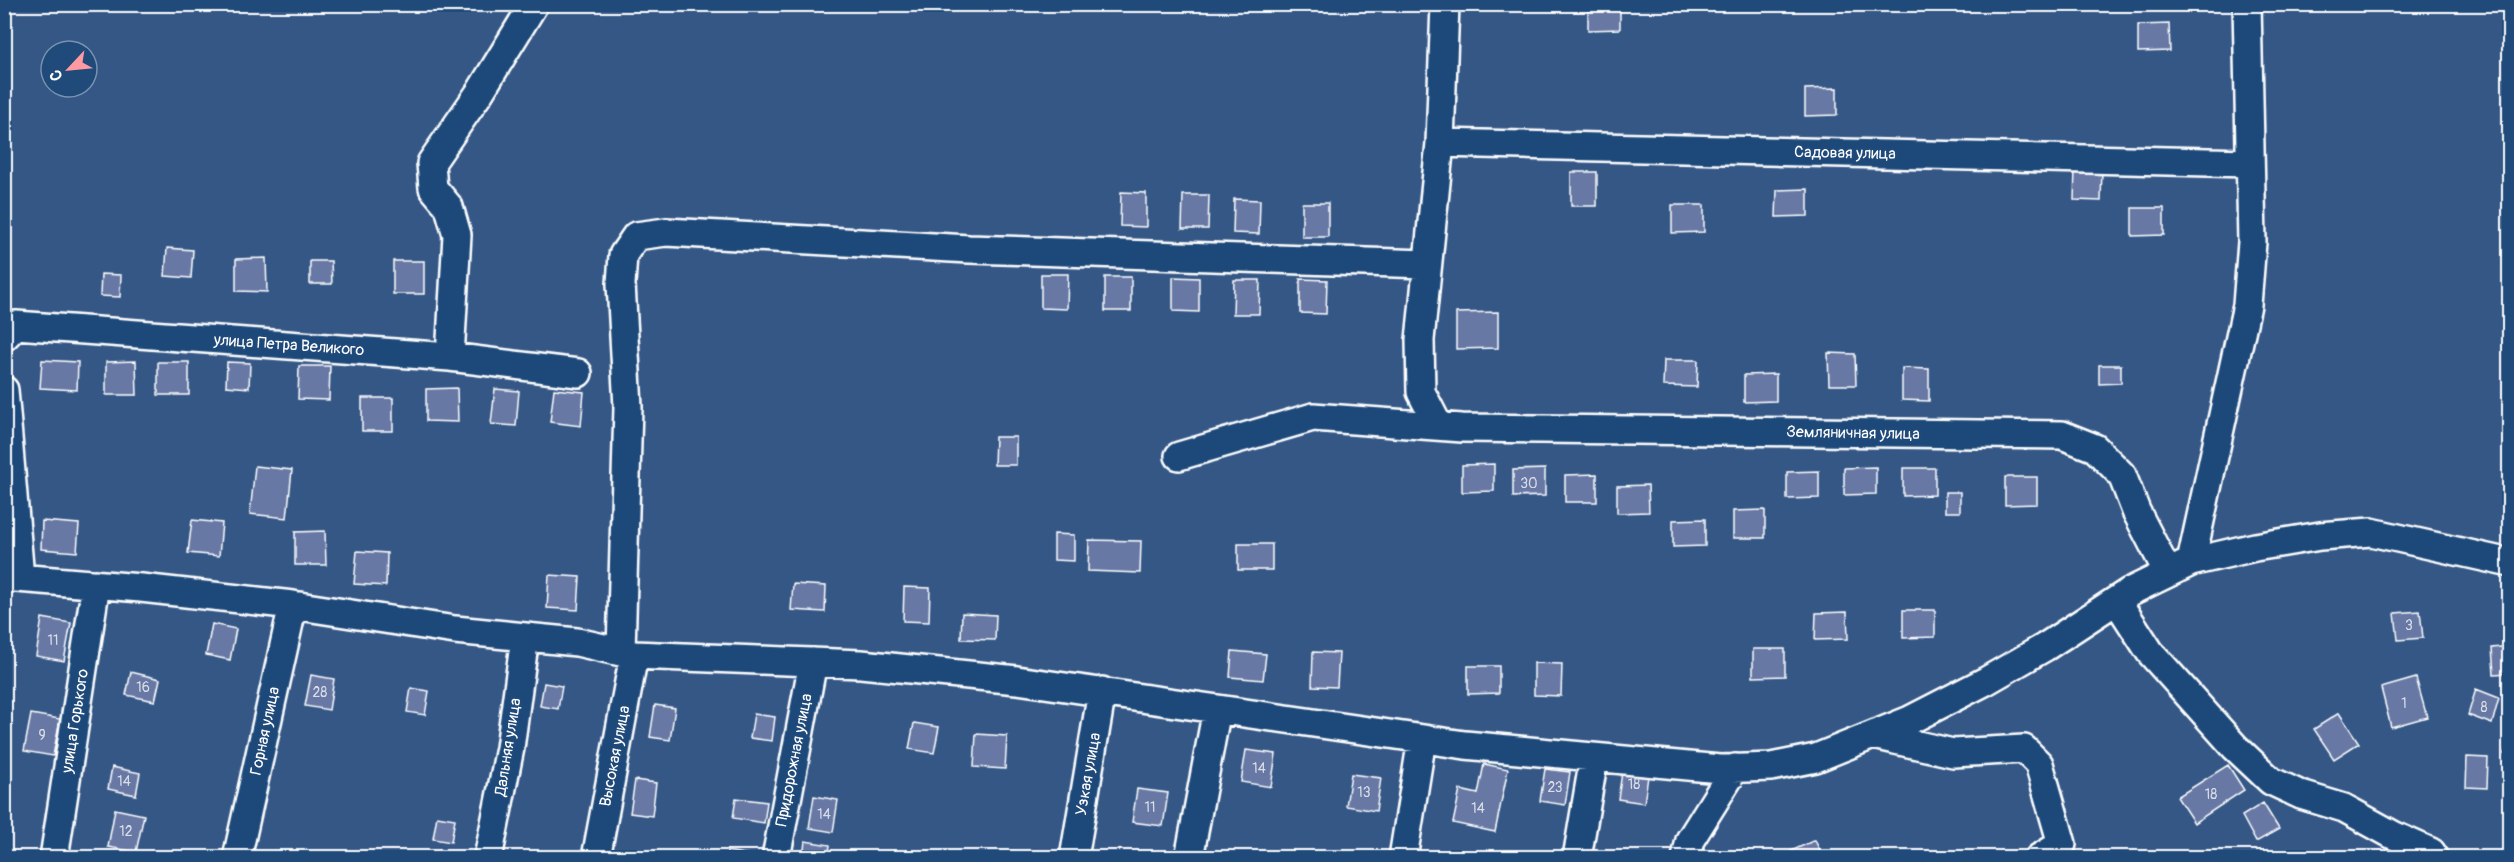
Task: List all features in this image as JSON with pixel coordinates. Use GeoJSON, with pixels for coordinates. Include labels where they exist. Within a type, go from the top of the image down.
{"type":"FeatureCollection","features":[{"type":"Feature","properties":{"kind":"street"},"geometry":{"type":"LineString","coordinates":[[450,357],[457,235],[449,207],[433,188],[431,163],[480,92],[534,4]]}},
{"type":"Feature","properties":{"kind":"street"},"geometry":{"type":"LineString","coordinates":[[1445,4],[1440,143],[1420,340],[1422,392],[1450,426]]}},
{"type":"Feature","properties":{"kind":"street"},"geometry":{"type":"LineString","coordinates":[[2179,568],[2247,305],[2252,242],[2247,4]]}},
{"type":"Feature","properties":{"kind":"street","name":"Садовая улица"},"geometry":{"type":"LineString","coordinates":[[1440,143],[2249,163]]}},
{"type":"Feature","properties":{"kind":"street","name":"Высокая улица"},"geometry":{"type":"LineString","coordinates":[[596,858],[627,653],[628,407],[621,284],[623,255],[636,236],[666,232],[969,249],[1427,264]]}},
{"type":"Feature","properties":{"kind":"street","name":"улица Петра Великого"},"geometry":{"type":"LineString","coordinates":[[4,337],[16,325],[450,357],[578,373]]}},
{"type":"Feature","properties":{"kind":"street"},"geometry":{"type":"LineString","coordinates":[[4,390],[12,578],[96,584],[293,605],[455,630],[578,642],[627,653],[861,664],[1102,691],[1422,739],[1690,767],[1771,767],[1816,758],[1910,720],[1986,681],[2117,601],[2179,568],[2309,538],[2371,532],[2510,563]]}},
{"type":"Feature","properties":{"kind":"street","name":"Земляничная улица"},"geometry":{"type":"LineString","coordinates":[[1179,456],[1313,417],[1450,426],[2062,435],[2095,448],[2122,475],[2136,511],[2179,568]]}},
{"type":"Feature","properties":{"kind":"street","name":"улица Горького"},"geometry":{"type":"LineString","coordinates":[[54,858],[96,584]]}},
{"type":"Feature","properties":{"kind":"street"},"geometry":{"type":"LineString","coordinates":[[2117,601],[2150,652],[2235,747],[2271,781],[2301,795],[2344,808],[2393,846],[2432,852],[2435,858]]}},
{"type":"Feature","properties":{"kind":"street","name":"Горная улица"},"geometry":{"type":"LineString","coordinates":[[237,858],[293,605]]}},
{"type":"Feature","properties":{"kind":"street","name":"Дальняя улица"},"geometry":{"type":"LineString","coordinates":[[488,858],[510,748],[525,637]]}},
{"type":"Feature","properties":{"kind":"street","name":"Придорожная улица"},"geometry":{"type":"LineString","coordinates":[[776,858],[813,662]]}},
{"type":"Feature","properties":{"kind":"street","name":"Узкая улица"},"geometry":{"type":"LineString","coordinates":[[1074,858],[1102,691]]}},
{"type":"Feature","properties":{"kind":"street"},"geometry":{"type":"LineString","coordinates":[[1189,858],[1217,709]]}},
{"type":"Feature","properties":{"kind":"street"},"geometry":{"type":"LineString","coordinates":[[1873,735],[1953,753],[2024,748],[2039,764],[2066,851],[2039,858]]}},
{"type":"Feature","properties":{"kind":"street"},"geometry":{"type":"LineString","coordinates":[[1403,858],[1422,739]]}},
{"type":"Feature","properties":{"kind":"street"},"geometry":{"type":"LineString","coordinates":[[1577,858],[1594,758]]}},
{"type":"Feature","properties":{"kind":"street"},"geometry":{"type":"LineString","coordinates":[[1686,858],[1690,840],[1735,768]]}},
{"type":"Feature","properties":{"kind":"building"},"geometry":{"type":"Polygon","coordinates":[[[1588,4],[1620,4],[1620,29],[1588,30],[1588,4]]]}},
{"type":"Feature","properties":{"kind":"building"},"geometry":{"type":"Polygon","coordinates":[[[2169,24],[2170,51],[2138,52],[2138,25],[2169,24]]]}},
{"type":"Feature","properties":{"kind":"building"},"geometry":{"type":"Polygon","coordinates":[[[1837,88],[1837,115],[1805,116],[1805,89],[1837,88]]]}},
{"type":"Feature","properties":{"kind":"building"},"geometry":{"type":"Polygon","coordinates":[[[2075,169],[2102,169],[2101,201],[2074,200],[2075,169]]]}},
{"type":"Feature","properties":{"kind":"building"},"geometry":{"type":"Polygon","coordinates":[[[1571,172],[1597,172],[1597,206],[1571,206],[1571,172]]]}},
{"type":"Feature","properties":{"kind":"building"},"geometry":{"type":"Polygon","coordinates":[[[1808,189],[1808,216],[1776,217],[1777,190],[1808,189]]]}},
{"type":"Feature","properties":{"kind":"building"},"geometry":{"type":"Polygon","coordinates":[[[1121,192],[1146,193],[1146,227],[1120,226],[1121,192]]]}},
{"type":"Feature","properties":{"kind":"building"},"geometry":{"type":"Polygon","coordinates":[[[1183,195],[1209,195],[1208,229],[1182,229],[1183,195]]]}},
{"type":"Feature","properties":{"kind":"building"},"geometry":{"type":"Polygon","coordinates":[[[1234,199],[1260,200],[1259,234],[1233,233],[1234,199]]]}},
{"type":"Feature","properties":{"kind":"building"},"geometry":{"type":"Polygon","coordinates":[[[1302,203],[1328,203],[1328,237],[1302,237],[1302,203]]]}},
{"type":"Feature","properties":{"kind":"building"},"geometry":{"type":"Polygon","coordinates":[[[1672,205],[1704,205],[1704,232],[1672,233],[1672,205]]]}},
{"type":"Feature","properties":{"kind":"building"},"geometry":{"type":"Polygon","coordinates":[[[2132,208],[2164,208],[2164,235],[2132,236],[2132,208]]]}},
{"type":"Feature","properties":{"kind":"building"},"geometry":{"type":"Polygon","coordinates":[[[167,248],[193,250],[191,278],[165,276],[167,248]]]}},
{"type":"Feature","properties":{"kind":"building"},"geometry":{"type":"Polygon","coordinates":[[[266,258],[267,292],[236,291],[236,259],[266,258]]]}},
{"type":"Feature","properties":{"kind":"building"},"geometry":{"type":"Polygon","coordinates":[[[310,261],[331,261],[332,284],[310,284],[310,261]]]}},
{"type":"Feature","properties":{"kind":"building"},"geometry":{"type":"Polygon","coordinates":[[[393,261],[424,261],[424,294],[393,294],[393,261]]]}},
{"type":"Feature","properties":{"kind":"building"},"geometry":{"type":"Polygon","coordinates":[[[101,274],[121,275],[120,297],[100,296],[101,274]]]}},
{"type":"Feature","properties":{"kind":"building"},"geometry":{"type":"Polygon","coordinates":[[[1041,274],[1068,274],[1067,309],[1041,308],[1041,274]]]}},
{"type":"Feature","properties":{"kind":"building"},"geometry":{"type":"Polygon","coordinates":[[[1105,277],[1131,277],[1131,311],[1105,311],[1105,277]]]}},
{"type":"Feature","properties":{"kind":"building"},"geometry":{"type":"Polygon","coordinates":[[[1173,277],[1199,278],[1199,312],[1173,311],[1173,277]]]}},
{"type":"Feature","properties":{"kind":"building"},"geometry":{"type":"Polygon","coordinates":[[[1300,279],[1327,280],[1326,314],[1300,313],[1300,279]]]}},
{"type":"Feature","properties":{"kind":"building"},"geometry":{"type":"Polygon","coordinates":[[[1234,280],[1260,280],[1259,314],[1233,314],[1234,280]]]}},
{"type":"Feature","properties":{"kind":"building"},"geometry":{"type":"Polygon","coordinates":[[[1498,312],[1498,348],[1456,349],[1456,313],[1498,312]]]}},
{"type":"Feature","properties":{"kind":"building"},"geometry":{"type":"Polygon","coordinates":[[[1828,353],[1855,354],[1856,385],[1829,385],[1828,353]]]}},
{"type":"Feature","properties":{"kind":"building"},"geometry":{"type":"Polygon","coordinates":[[[42,360],[78,362],[77,390],[40,388],[42,360]]]}},
{"type":"Feature","properties":{"kind":"building"},"geometry":{"type":"Polygon","coordinates":[[[1664,360],[1698,360],[1697,387],[1663,386],[1664,360]]]}},
{"type":"Feature","properties":{"kind":"building"},"geometry":{"type":"Polygon","coordinates":[[[136,361],[137,395],[106,395],[106,362],[136,361]]]}},
{"type":"Feature","properties":{"kind":"building"},"geometry":{"type":"Polygon","coordinates":[[[158,362],[189,362],[189,395],[158,395],[158,362]]]}},
{"type":"Feature","properties":{"kind":"building"},"geometry":{"type":"Polygon","coordinates":[[[227,362],[250,363],[249,388],[226,386],[227,362]]]}},
{"type":"Feature","properties":{"kind":"building"},"geometry":{"type":"Polygon","coordinates":[[[2099,365],[2121,365],[2121,383],[2099,384],[2099,365]]]}},
{"type":"Feature","properties":{"kind":"building"},"geometry":{"type":"Polygon","coordinates":[[[299,366],[330,366],[329,400],[298,399],[299,366]]]}},
{"type":"Feature","properties":{"kind":"building"},"geometry":{"type":"Polygon","coordinates":[[[1902,368],[1929,369],[1929,401],[1902,400],[1902,368]]]}},
{"type":"Feature","properties":{"kind":"building"},"geometry":{"type":"Polygon","coordinates":[[[1776,374],[1776,401],[1744,402],[1744,375],[1776,374]]]}},
{"type":"Feature","properties":{"kind":"building"},"geometry":{"type":"Polygon","coordinates":[[[457,388],[458,422],[426,421],[426,389],[457,388]]]}},
{"type":"Feature","properties":{"kind":"building"},"geometry":{"type":"Polygon","coordinates":[[[495,389],[519,391],[516,426],[491,424],[495,389]]]}},
{"type":"Feature","properties":{"kind":"building"},"geometry":{"type":"Polygon","coordinates":[[[554,389],[584,392],[581,426],[550,422],[554,389]]]}},
{"type":"Feature","properties":{"kind":"building"},"geometry":{"type":"Polygon","coordinates":[[[362,398],[393,398],[393,431],[362,431],[362,398]]]}},
{"type":"Feature","properties":{"kind":"building"},"geometry":{"type":"Polygon","coordinates":[[[995,437],[1016,437],[1016,465],[994,465],[995,437]]]}},
{"type":"Feature","properties":{"kind":"building"},"geometry":{"type":"Polygon","coordinates":[[[1494,464],[1494,491],[1462,492],[1462,465],[1494,464]]]}},
{"type":"Feature","properties":{"kind":"building"},"geometry":{"type":"Polygon","coordinates":[[[255,466],[292,470],[287,518],[250,514],[255,466]]]}},
{"type":"Feature","properties":{"kind":"building"},"geometry":{"type":"Polygon","coordinates":[[[1876,467],[1876,494],[1844,495],[1844,468],[1876,467]]]}},
{"type":"Feature","properties":{"kind":"building"},"geometry":{"type":"Polygon","coordinates":[[[1903,468],[1935,468],[1935,495],[1903,496],[1903,468]]]}},
{"type":"Feature","properties":{"kind":"building"},"geometry":{"type":"Polygon","coordinates":[[[1545,469],[1545,496],[1513,497],[1513,470],[1545,469]]]}},
{"type":"Feature","properties":{"kind":"building"},"geometry":{"type":"Polygon","coordinates":[[[1819,471],[1819,498],[1787,499],[1787,472],[1819,471]]]}},
{"type":"Feature","properties":{"kind":"building"},"geometry":{"type":"Polygon","coordinates":[[[1597,474],[1597,502],[1565,502],[1565,475],[1597,474]]]}},
{"type":"Feature","properties":{"kind":"building"},"geometry":{"type":"Polygon","coordinates":[[[2005,477],[2037,477],[2037,504],[2005,505],[2005,477]]]}},
{"type":"Feature","properties":{"kind":"building"},"geometry":{"type":"Polygon","coordinates":[[[1648,485],[1649,512],[1617,513],[1617,486],[1648,485]]]}},
{"type":"Feature","properties":{"kind":"building"},"geometry":{"type":"Polygon","coordinates":[[[1945,492],[1960,492],[1960,512],[1945,512],[1945,492]]]}},
{"type":"Feature","properties":{"kind":"building"},"geometry":{"type":"Polygon","coordinates":[[[1765,510],[1765,538],[1733,538],[1733,511],[1765,510]]]}},
{"type":"Feature","properties":{"kind":"building"},"geometry":{"type":"Polygon","coordinates":[[[1705,519],[1705,546],[1673,547],[1673,520],[1705,519]]]}},
{"type":"Feature","properties":{"kind":"building"},"geometry":{"type":"Polygon","coordinates":[[[192,520],[222,523],[219,556],[188,553],[192,520]]]}},
{"type":"Feature","properties":{"kind":"building"},"geometry":{"type":"Polygon","coordinates":[[[42,521],[79,524],[77,552],[41,549],[42,521]]]}},
{"type":"Feature","properties":{"kind":"building"},"geometry":{"type":"Polygon","coordinates":[[[325,531],[326,565],[295,565],[295,532],[325,531]]]}},
{"type":"Feature","properties":{"kind":"building"},"geometry":{"type":"Polygon","coordinates":[[[1054,534],[1074,535],[1074,561],[1054,560],[1054,534]]]}},
{"type":"Feature","properties":{"kind":"building"},"geometry":{"type":"Polygon","coordinates":[[[1089,540],[1141,541],[1140,573],[1088,571],[1089,540]]]}},
{"type":"Feature","properties":{"kind":"building"},"geometry":{"type":"Polygon","coordinates":[[[1238,544],[1272,544],[1272,570],[1238,570],[1238,544]]]}},
{"type":"Feature","properties":{"kind":"building"},"geometry":{"type":"Polygon","coordinates":[[[357,551],[387,553],[386,586],[354,584],[357,551]]]}},
{"type":"Feature","properties":{"kind":"building"},"geometry":{"type":"Polygon","coordinates":[[[549,575],[580,577],[578,610],[547,608],[549,575]]]}},
{"type":"Feature","properties":{"kind":"building"},"geometry":{"type":"Polygon","coordinates":[[[793,584],[826,586],[825,612],[791,610],[793,584]]]}},
{"type":"Feature","properties":{"kind":"building"},"geometry":{"type":"Polygon","coordinates":[[[904,587],[930,588],[929,622],[903,621],[904,587]]]}},
{"type":"Feature","properties":{"kind":"building"},"geometry":{"type":"Polygon","coordinates":[[[1903,610],[1935,610],[1935,637],[1903,638],[1903,610]]]}},
{"type":"Feature","properties":{"kind":"building"},"geometry":{"type":"Polygon","coordinates":[[[2420,611],[2423,638],[2398,640],[2395,613],[2420,611]]]}},
{"type":"Feature","properties":{"kind":"building"},"geometry":{"type":"Polygon","coordinates":[[[1847,612],[1848,639],[1815,640],[1816,613],[1847,612]]]}},
{"type":"Feature","properties":{"kind":"building"},"geometry":{"type":"Polygon","coordinates":[[[962,613],[996,615],[995,640],[961,639],[962,613]]]}},
{"type":"Feature","properties":{"kind":"building"},"geometry":{"type":"Polygon","coordinates":[[[42,618],[71,623],[64,661],[36,656],[42,618]]]}},
{"type":"Feature","properties":{"kind":"building"},"geometry":{"type":"Polygon","coordinates":[[[212,624],[236,629],[230,660],[206,655],[212,624]]]}},
{"type":"Feature","properties":{"kind":"building"},"geometry":{"type":"Polygon","coordinates":[[[2510,646],[2510,673],[2494,674],[2492,648],[2510,646]]]}},
{"type":"Feature","properties":{"kind":"building"},"geometry":{"type":"Polygon","coordinates":[[[1753,649],[1785,649],[1785,676],[1753,677],[1753,649]]]}},
{"type":"Feature","properties":{"kind":"building"},"geometry":{"type":"Polygon","coordinates":[[[1232,651],[1266,654],[1263,680],[1230,677],[1232,651]]]}},
{"type":"Feature","properties":{"kind":"building"},"geometry":{"type":"Polygon","coordinates":[[[1313,652],[1339,653],[1337,687],[1312,686],[1313,652]]]}},
{"type":"Feature","properties":{"kind":"building"},"geometry":{"type":"Polygon","coordinates":[[[1534,663],[1562,664],[1561,696],[1534,695],[1534,663]]]}},
{"type":"Feature","properties":{"kind":"building"},"geometry":{"type":"Polygon","coordinates":[[[1468,666],[1499,666],[1499,693],[1468,694],[1468,666]]]}},
{"type":"Feature","properties":{"kind":"building"},"geometry":{"type":"Polygon","coordinates":[[[131,672],[160,679],[155,701],[126,695],[131,672]]]}},
{"type":"Feature","properties":{"kind":"building"},"geometry":{"type":"Polygon","coordinates":[[[311,675],[334,679],[329,710],[305,706],[311,675]]]}},
{"type":"Feature","properties":{"kind":"building"},"geometry":{"type":"Polygon","coordinates":[[[2416,678],[2427,717],[2391,727],[2381,688],[2416,678]]]}},
{"type":"Feature","properties":{"kind":"building"},"geometry":{"type":"Polygon","coordinates":[[[544,683],[562,686],[558,709],[540,706],[544,683]]]}},
{"type":"Feature","properties":{"kind":"building"},"geometry":{"type":"Polygon","coordinates":[[[411,688],[429,691],[425,715],[407,712],[411,688]]]}},
{"type":"Feature","properties":{"kind":"building"},"geometry":{"type":"Polygon","coordinates":[[[2476,689],[2499,698],[2492,724],[2468,715],[2476,689]]]}},
{"type":"Feature","properties":{"kind":"building"},"geometry":{"type":"Polygon","coordinates":[[[655,705],[675,708],[670,740],[650,737],[655,705]]]}},
{"type":"Feature","properties":{"kind":"building"},"geometry":{"type":"Polygon","coordinates":[[[2339,713],[2359,743],[2334,759],[2314,729],[2339,713]]]}},
{"type":"Feature","properties":{"kind":"building"},"geometry":{"type":"Polygon","coordinates":[[[31,714],[60,719],[53,756],[24,751],[31,714]]]}},
{"type":"Feature","properties":{"kind":"building"},"geometry":{"type":"Polygon","coordinates":[[[754,714],[775,717],[772,741],[750,738],[754,714]]]}},
{"type":"Feature","properties":{"kind":"building"},"geometry":{"type":"Polygon","coordinates":[[[914,723],[939,727],[934,753],[909,749],[914,723]]]}},
{"type":"Feature","properties":{"kind":"building"},"geometry":{"type":"Polygon","coordinates":[[[976,734],[1007,736],[1005,769],[974,767],[976,734]]]}},
{"type":"Feature","properties":{"kind":"building"},"geometry":{"type":"Polygon","coordinates":[[[2510,735],[2510,756],[2504,754],[2510,735]]]}},
{"type":"Feature","properties":{"kind":"building"},"geometry":{"type":"Polygon","coordinates":[[[1246,750],[1276,754],[1271,787],[1241,782],[1246,750]]]}},
{"type":"Feature","properties":{"kind":"building"},"geometry":{"type":"Polygon","coordinates":[[[2467,757],[2488,758],[2487,788],[2466,787],[2467,757]]]}},
{"type":"Feature","properties":{"kind":"building"},"geometry":{"type":"Polygon","coordinates":[[[1484,764],[1508,769],[1495,832],[1453,823],[1460,790],[1478,794],[1484,764]]]}},
{"type":"Feature","properties":{"kind":"building"},"geometry":{"type":"Polygon","coordinates":[[[2228,765],[2244,790],[2194,823],[2177,797],[2228,765]]]}},
{"type":"Feature","properties":{"kind":"building"},"geometry":{"type":"Polygon","coordinates":[[[1623,766],[1649,770],[1644,803],[1618,799],[1623,766]]]}},
{"type":"Feature","properties":{"kind":"building"},"geometry":{"type":"Polygon","coordinates":[[[112,767],[140,773],[136,795],[108,789],[112,767]]]}},
{"type":"Feature","properties":{"kind":"building"},"geometry":{"type":"Polygon","coordinates":[[[1545,769],[1570,772],[1565,805],[1540,801],[1545,769]]]}},
{"type":"Feature","properties":{"kind":"building"},"geometry":{"type":"Polygon","coordinates":[[[1351,774],[1381,778],[1376,811],[1346,806],[1351,774]]]}},
{"type":"Feature","properties":{"kind":"building"},"geometry":{"type":"Polygon","coordinates":[[[635,780],[656,783],[652,816],[630,813],[635,780]]]}},
{"type":"Feature","properties":{"kind":"building"},"geometry":{"type":"Polygon","coordinates":[[[1137,789],[1168,793],[1163,826],[1132,822],[1137,789]]]}},
{"type":"Feature","properties":{"kind":"building"},"geometry":{"type":"Polygon","coordinates":[[[814,796],[838,800],[833,832],[809,828],[814,796]]]}},
{"type":"Feature","properties":{"kind":"building"},"geometry":{"type":"Polygon","coordinates":[[[736,798],[767,802],[764,823],[733,818],[736,798]]]}},
{"type":"Feature","properties":{"kind":"building"},"geometry":{"type":"Polygon","coordinates":[[[2263,803],[2279,829],[2256,842],[2242,816],[2263,803]]]}},
{"type":"Feature","properties":{"kind":"building"},"geometry":{"type":"Polygon","coordinates":[[[115,809],[144,815],[136,852],[108,847],[115,809]]]}},
{"type":"Feature","properties":{"kind":"building"},"geometry":{"type":"Polygon","coordinates":[[[437,816],[455,819],[451,842],[433,839],[437,816]]]}},
{"type":"Feature","properties":{"kind":"building"},"geometry":{"type":"Polygon","coordinates":[[[1815,840],[1823,858],[1792,858],[1789,852],[1815,840]]]}},
{"type":"Feature","properties":{"kind":"building"},"geometry":{"type":"Polygon","coordinates":[[[805,841],[830,845],[828,858],[803,858],[805,841]]]}},
{"type":"Feature","properties":{"kind":"building"},"geometry":{"type":"Polygon","coordinates":[[[727,851],[757,856],[757,858],[726,858],[727,851]]]}},
{"type":"Feature","properties":{"kind":"building"},"geometry":{"type":"Polygon","coordinates":[[[1011,851],[1041,855],[1041,858],[1010,858],[1011,851]]]}},
{"type":"Feature","properties":{"kind":"building"},"geometry":{"type":"Polygon","coordinates":[[[4,852],[26,856],[25,858],[4,858],[4,852]]]}}]}
